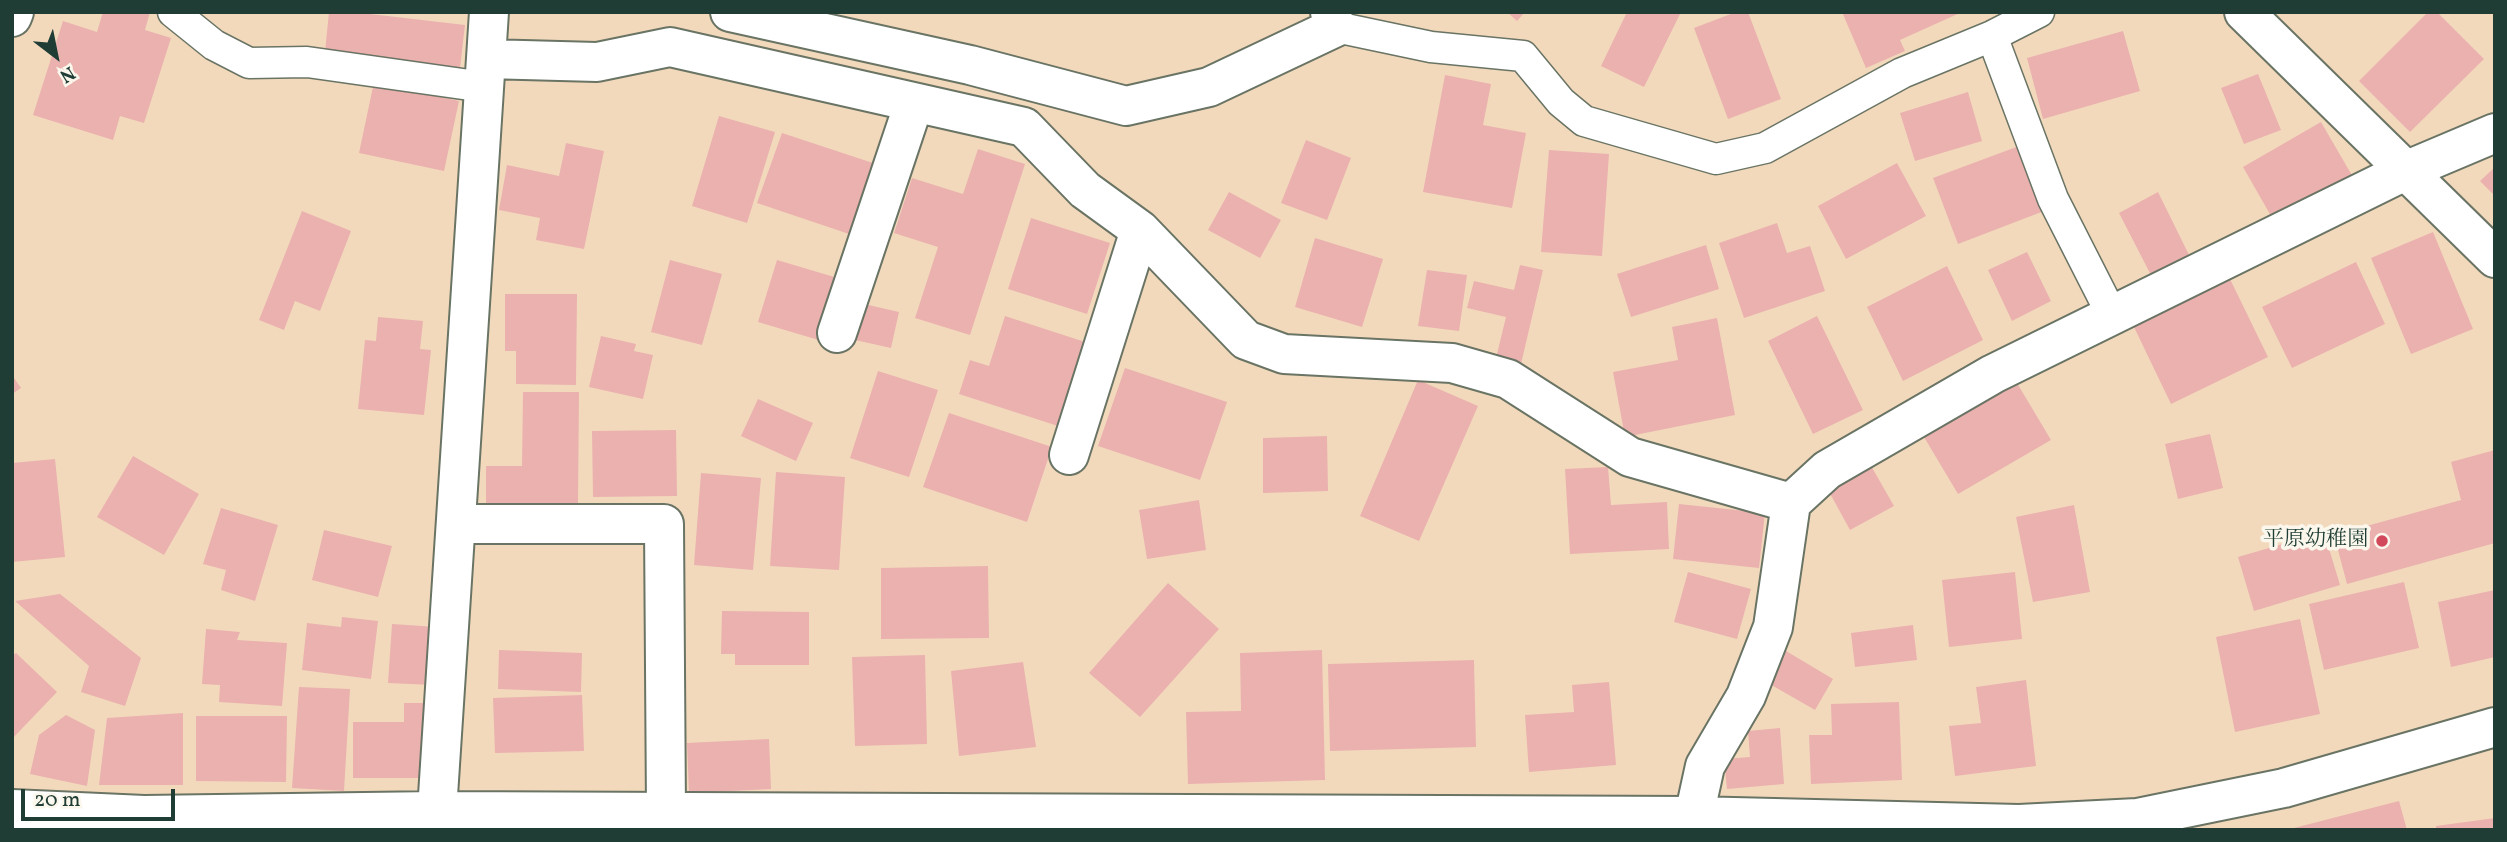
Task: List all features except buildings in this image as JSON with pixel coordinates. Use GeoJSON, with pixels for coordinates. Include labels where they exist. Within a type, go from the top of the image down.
{"type":"FeatureCollection","features":[{"type":"Feature","properties":{"kind":"street"},"geometry":{"type":"LineString","coordinates":[[420,818],[456,524],[489,12]]}},
{"type":"Feature","properties":{"kind":"street"},"geometry":{"type":"LineString","coordinates":[[730,12],[970,65],[1126,106],[1209,87],[1333,20]]}},
{"type":"Feature","properties":{"kind":"street"},"geometry":{"type":"LineString","coordinates":[[2244,12],[2495,258]]}},
{"type":"Feature","properties":{"kind":"street"},"geometry":{"type":"LineString","coordinates":[[485,73],[597,62],[670,47],[1024,127],[1084,190],[1140,230],[1246,340],[1284,354],[1452,363],[1508,379],[1630,457],[1791,503]]}},
{"type":"Feature","properties":{"kind":"street"},"geometry":{"type":"LineString","coordinates":[[837,333],[914,103]]}},
{"type":"Feature","properties":{"kind":"street"},"geometry":{"type":"LineString","coordinates":[[1692,823],[1705,766],[1745,696],[1773,627],[1791,503],[1827,470],[1993,374],[2405,171],[2495,133]]}},
{"type":"Feature","properties":{"kind":"street"},"geometry":{"type":"LineString","coordinates":[[1069,456],[1140,230]]}},
{"type":"Feature","properties":{"kind":"street"},"geometry":{"type":"LineString","coordinates":[[456,524],[664,524],[666,812]]}},
{"type":"Feature","properties":{"kind":"street"},"geometry":{"type":"LineString","coordinates":[[12,809],[144,815],[420,818],[666,812],[2019,824],[2137,818],[2284,788],[2495,727]]}},
{"type":"Feature","properties":{"kind":"lane"},"geometry":{"type":"LineString","coordinates":[[173,12],[214,45],[248,63],[307,62],[485,73]]}},
{"type":"Feature","properties":{"kind":"lane"},"geometry":{"type":"LineString","coordinates":[[1333,20],[1431,47],[1523,56],[1561,102],[1584,121],[1716,159],[1765,148],[1902,73],[1992,36],[2039,12]]}},
{"type":"Feature","properties":{"kind":"lane"},"geometry":{"type":"LineString","coordinates":[[1992,36],[2053,200],[2112,316]]}},
{"type":"Feature","properties":{"kind":"place","name":"平原幼稚園"},"geometry":{"type":"Point","coordinates":[2382,541]}}]}
